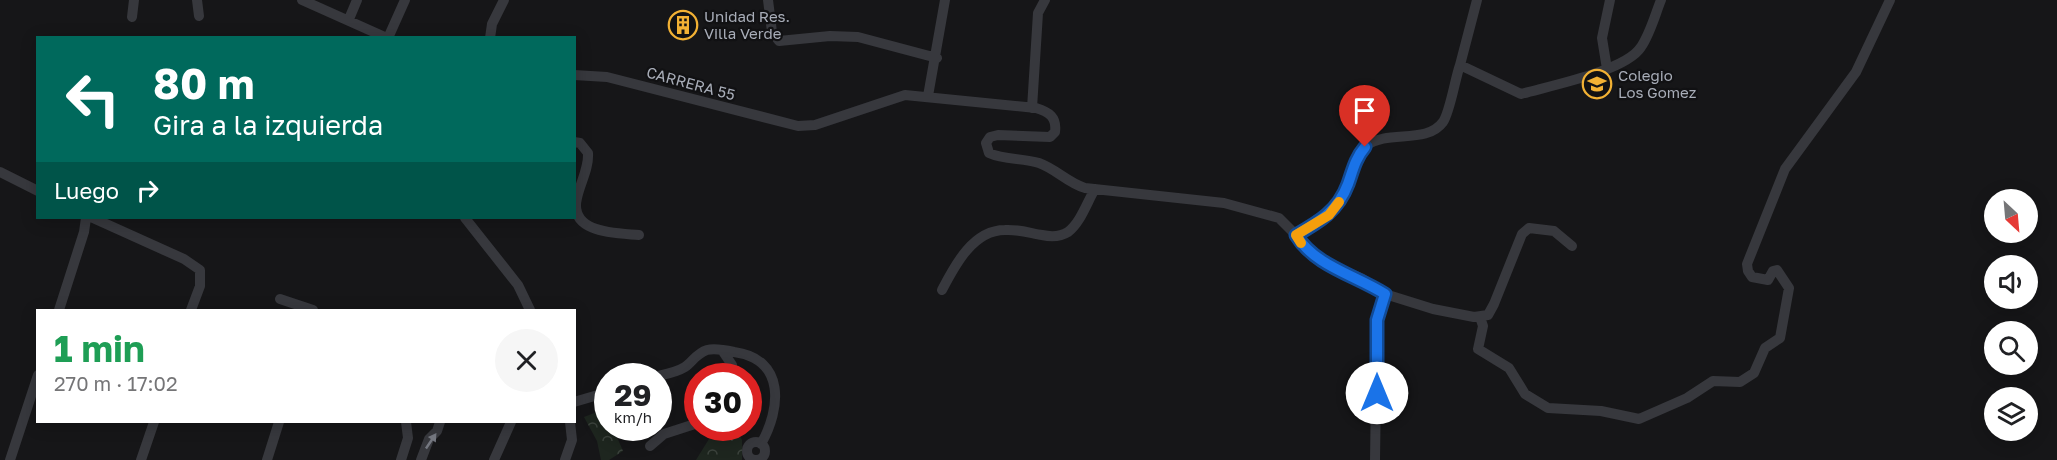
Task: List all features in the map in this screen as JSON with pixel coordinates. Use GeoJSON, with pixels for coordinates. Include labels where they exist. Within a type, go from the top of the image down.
{"type":"FeatureCollection","features":[{"type":"Feature","properties":{"kind":"street"},"geometry":{"type":"LineString","coordinates":[[132,17],[134,0]]}},
{"type":"Feature","properties":{"kind":"street"},"geometry":{"type":"LineString","coordinates":[[197,0],[199,16]]}},
{"type":"Feature","properties":{"kind":"street"},"geometry":{"type":"LineString","coordinates":[[349,19],[357,0]]}},
{"type":"Feature","properties":{"kind":"street"},"geometry":{"type":"LineString","coordinates":[[388,36],[405,0]]}},
{"type":"Feature","properties":{"kind":"street"},"geometry":{"type":"LineString","coordinates":[[490,36],[492,24],[504,0]]}},
{"type":"Feature","properties":{"kind":"street"},"geometry":{"type":"LineString","coordinates":[[768,0],[772,32],[779,41],[830,36],[858,37],[937,57]]}},
{"type":"Feature","properties":{"kind":"street"},"geometry":{"type":"LineString","coordinates":[[945,0],[937,57],[928,96],[1032,108],[1048,112],[1054,120],[1055,132],[1046,138],[1008,133],[990,137],[986,143],[989,153],[997,157],[1042,164],[1074,184],[1095,189],[1224,203],[1279,218],[1296,235],[1305,250],[1317,259],[1361,279],[1385,294],[1433,309],[1480,317],[1488,315],[1522,234],[1529,228],[1554,231],[1572,246]]}},
{"type":"Feature","properties":{"kind":"street"},"geometry":{"type":"LineString","coordinates":[[1032,108],[1038,14],[1045,0]]}},
{"type":"Feature","properties":{"kind":"street"},"geometry":{"type":"LineString","coordinates":[[1296,235],[1329,215],[1338,205],[1356,157],[1365,147],[1383,137],[1428,133],[1443,122],[1477,0]]}},
{"type":"Feature","properties":{"kind":"street"},"geometry":{"type":"LineString","coordinates":[[1607,69],[1602,38],[1610,0]]}},
{"type":"Feature","properties":{"kind":"street"},"geometry":{"type":"LineString","coordinates":[[1460,65],[1521,94],[1607,69],[1634,56],[1642,47],[1661,0]]}},
{"type":"Feature","properties":{"kind":"street"},"geometry":{"type":"LineString","coordinates":[[1480,317],[1483,326],[1479,348],[1509,368],[1525,394],[1548,408],[1601,411],[1639,419],[1687,398],[1705,384],[1713,381],[1740,382],[1754,374],[1765,348],[1780,338],[1789,288],[1777,270],[1773,271],[1768,280],[1757,278],[1748,272],[1747,264],[1785,170],[1856,72],[1890,0]]}},
{"type":"Feature","properties":{"kind":"street"},"geometry":{"type":"LineString","coordinates":[[309,1],[383,36]]}},
{"type":"Feature","properties":{"kind":"street","name":"CARRERA 55"},"geometry":{"type":"LineString","coordinates":[[576,75],[607,77],[798,126],[815,125],[905,95],[928,96]]}},
{"type":"Feature","properties":{"kind":"street"},"geometry":{"type":"LineString","coordinates":[[576,142],[580,143],[588,153],[576,200],[581,219],[599,231],[639,235]]}},
{"type":"Feature","properties":{"kind":"street"},"geometry":{"type":"LineString","coordinates":[[0,173],[36,190]]}},
{"type":"Feature","properties":{"kind":"street"},"geometry":{"type":"LineString","coordinates":[[942,290],[956,264],[971,246],[987,234],[1006,230],[1059,236],[1074,227],[1095,189]]}},
{"type":"Feature","properties":{"kind":"street"},"geometry":{"type":"LineString","coordinates":[[58,309],[84,232],[86,219]]}},
{"type":"Feature","properties":{"kind":"street"},"geometry":{"type":"LineString","coordinates":[[95,219],[200,270],[201,276],[191,309]]}},
{"type":"Feature","properties":{"kind":"street"},"geometry":{"type":"LineString","coordinates":[[466,219],[518,285],[530,309]]}},
{"type":"Feature","properties":{"kind":"street"},"geometry":{"type":"LineString","coordinates":[[1375,460],[1377,320],[1385,294]]}},
{"type":"Feature","properties":{"kind":"street"},"geometry":{"type":"LineString","coordinates":[[280,299],[310,309]]}},
{"type":"Feature","properties":{"kind":"street"},"geometry":{"type":"LineString","coordinates":[[672,371],[686,366],[701,352],[722,350],[759,360],[771,376],[775,408],[761,444],[752,444],[749,447],[751,459]]}},
{"type":"Feature","properties":{"kind":"street"},"geometry":{"type":"LineString","coordinates":[[722,350],[731,363]]}},
{"type":"Feature","properties":{"kind":"street"},"geometry":{"type":"LineString","coordinates":[[10,460],[36,381]]}},
{"type":"Feature","properties":{"kind":"street"},"geometry":{"type":"LineString","coordinates":[[576,401],[594,396]]}},
{"type":"Feature","properties":{"kind":"street"},"geometry":{"type":"LineString","coordinates":[[141,460],[153,423]]}},
{"type":"Feature","properties":{"kind":"street"},"geometry":{"type":"LineString","coordinates":[[267,460],[279,423]]}},
{"type":"Feature","properties":{"kind":"street"},"geometry":{"type":"LineString","coordinates":[[401,460],[408,438],[406,423]]}},
{"type":"Feature","properties":{"kind":"street"},"geometry":{"type":"LineString","coordinates":[[421,460],[429,439],[437,431],[440,423]]}},
{"type":"Feature","properties":{"kind":"street"},"geometry":{"type":"LineString","coordinates":[[494,460],[511,423]]}},
{"type":"Feature","properties":{"kind":"street"},"geometry":{"type":"LineString","coordinates":[[565,460],[572,440],[570,423]]}},
{"type":"Feature","properties":{"kind":"street"},"geometry":{"type":"LineString","coordinates":[[650,446],[664,434],[684,428]]}},
{"type":"Feature","properties":{"kind":"green space"},"geometry":{"type":"Polygon","coordinates":[[[594,413],[594,435],[584,417],[594,413]]]}},
{"type":"Feature","properties":{"kind":"green space"},"geometry":{"type":"Polygon","coordinates":[[[597,441],[619,441],[623,451],[609,460],[601,460],[597,441]]]}},
{"type":"Feature","properties":{"kind":"green space"},"geometry":{"type":"Polygon","coordinates":[[[708,441],[742,441],[742,460],[696,460],[708,441]]]}},
{"type":"Feature","properties":{"kind":"slow traffic"},"geometry":{"type":"LineString","coordinates":[[1301,243],[1296,235],[1329,215],[1339,202]]}},
{"type":"Feature","properties":{"kind":"place","name":"Unidad Res. Villa Verde"},"geometry":{"type":"Point","coordinates":[683,25]}},
{"type":"Feature","properties":{"kind":"place","name":"Colegio Los Gomez"},"geometry":{"type":"Point","coordinates":[1597,84]}},
{"type":"Feature","properties":{"kind":"route"},"geometry":{"type":"LineString","coordinates":[[1365,147],[1356,157],[1338,205],[1329,215],[1296,235],[1305,250],[1317,259],[1361,279],[1385,294],[1377,320],[1377,393]]}}]}
